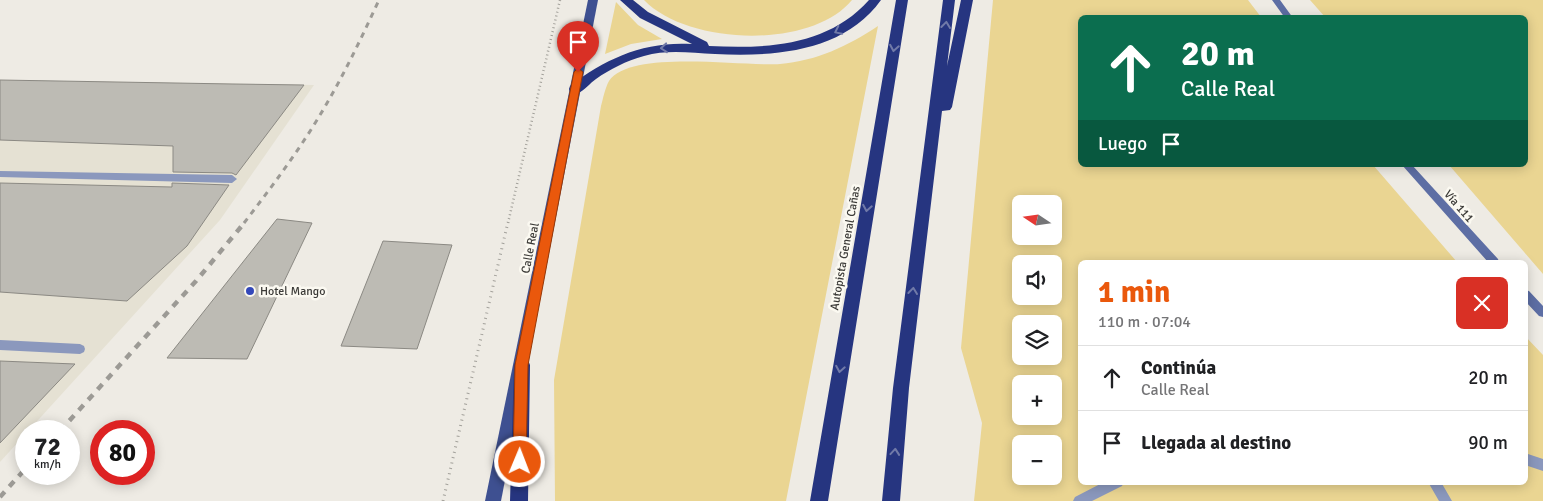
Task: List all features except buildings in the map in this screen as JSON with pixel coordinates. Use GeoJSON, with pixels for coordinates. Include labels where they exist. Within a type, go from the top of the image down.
{"type":"FeatureCollection","features":[{"type":"Feature","properties":{"kind":"highway"},"geometry":{"type":"LineString","coordinates":[[626,0],[644,15],[713,50]]}},
{"type":"Feature","properties":{"kind":"highway"},"geometry":{"type":"LineString","coordinates":[[575,89],[596,71],[622,58],[660,49],[683,47],[713,50],[779,49],[827,37],[847,27],[869,8],[875,0]]}},
{"type":"Feature","properties":{"kind":"highway","name":"Autopista General Cañas"},"geometry":{"type":"LineString","coordinates":[[819,501],[902,0]]}},
{"type":"Feature","properties":{"kind":"highway"},"geometry":{"type":"LineString","coordinates":[[891,501],[901,388],[949,0]]}},
{"type":"Feature","properties":{"kind":"highway"},"geometry":{"type":"LineString","coordinates":[[925,202],[968,0]]}},
{"type":"Feature","properties":{"kind":"highway"},"geometry":{"type":"LineString","coordinates":[[518,501],[522,365]]}},
{"type":"Feature","properties":{"kind":"main road","name":"Calle Real"},"geometry":{"type":"LineString","coordinates":[[493,501],[522,365],[593,0]]}},
{"type":"Feature","properties":{"kind":"main road"},"geometry":{"type":"LineString","coordinates":[[1276,0],[1287,15]]}},
{"type":"Feature","properties":{"kind":"main road","name":"Vía 111"},"geometry":{"type":"LineString","coordinates":[[1409,167],[1492,260]]}},
{"type":"Feature","properties":{"kind":"main road"},"geometry":{"type":"LineString","coordinates":[[1528,297],[1543,313]]}},
{"type":"Feature","properties":{"kind":"lane"},"geometry":{"type":"LineString","coordinates":[[0,174],[232,179]]}},
{"type":"Feature","properties":{"kind":"lane"},"geometry":{"type":"LineString","coordinates":[[0,345],[80,348]]}},
{"type":"Feature","properties":{"kind":"lane"},"geometry":{"type":"LineString","coordinates":[[1528,460],[1543,465]]}},
{"type":"Feature","properties":{"kind":"lane"},"geometry":{"type":"LineString","coordinates":[[1078,501],[1112,485]]}},
{"type":"Feature","properties":{"kind":"lane"},"geometry":{"type":"LineString","coordinates":[[1436,485],[1446,501]]}},
{"type":"Feature","properties":{"kind":"path"},"geometry":{"type":"LineString","coordinates":[[443,501],[560,0]]}},
{"type":"Feature","properties":{"kind":"shaded area"},"geometry":{"type":"Polygon","coordinates":[[[644,0],[852,0],[833,16],[808,27],[780,34],[749,36],[718,33],[689,26],[664,15],[644,0]]]}},
{"type":"Feature","properties":{"kind":"shaded area"},"geometry":{"type":"Polygon","coordinates":[[[993,0],[1248,0],[1259,15],[1078,15],[1078,167],[1375,167],[1455,260],[1078,260],[1078,485],[1528,485],[1528,339],[1543,355],[1543,501],[974,501],[982,423],[961,348],[993,0]]]}},
{"type":"Feature","properties":{"kind":"shaded area"},"geometry":{"type":"Polygon","coordinates":[[[1310,0],[1543,0],[1543,274],[1451,167],[1528,167],[1528,15],[1323,15],[1310,0]]]}},
{"type":"Feature","properties":{"kind":"shaded area"},"geometry":{"type":"Polygon","coordinates":[[[616,2],[638,25],[662,39],[631,44],[605,54],[616,2]]]}},
{"type":"Feature","properties":{"kind":"shaded area"},"geometry":{"type":"Polygon","coordinates":[[[878,26],[786,501],[555,501],[554,380],[601,106],[609,81],[621,71],[640,65],[663,62],[780,64],[806,60],[843,46],[878,26]]]}},
{"type":"Feature","properties":{"kind":"shaded area"},"geometry":{"type":"Polygon","coordinates":[[[0,80],[314,85],[220,220],[38,420],[15,420],[15,446],[0,462],[0,80]]]}},
{"type":"Feature","properties":{"kind":"railway"},"geometry":{"type":"LineString","coordinates":[[244,223],[273,185],[317,120],[342,76],[379,0]]}},
{"type":"Feature","properties":{"kind":"railway"},"geometry":{"type":"LineString","coordinates":[[70,420],[196,281],[245,222]]}},
{"type":"Feature","properties":{"kind":"railway"},"geometry":{"type":"LineString","coordinates":[[0,497],[15,480]]}},
{"type":"Feature","properties":{"kind":"place","name":"Hotel Mango"},"geometry":{"type":"Point","coordinates":[250,291]}},
{"type":"Feature","properties":{"kind":"route"},"geometry":{"type":"LineString","coordinates":[[520,462],[522,365],[578,72]]}}]}
